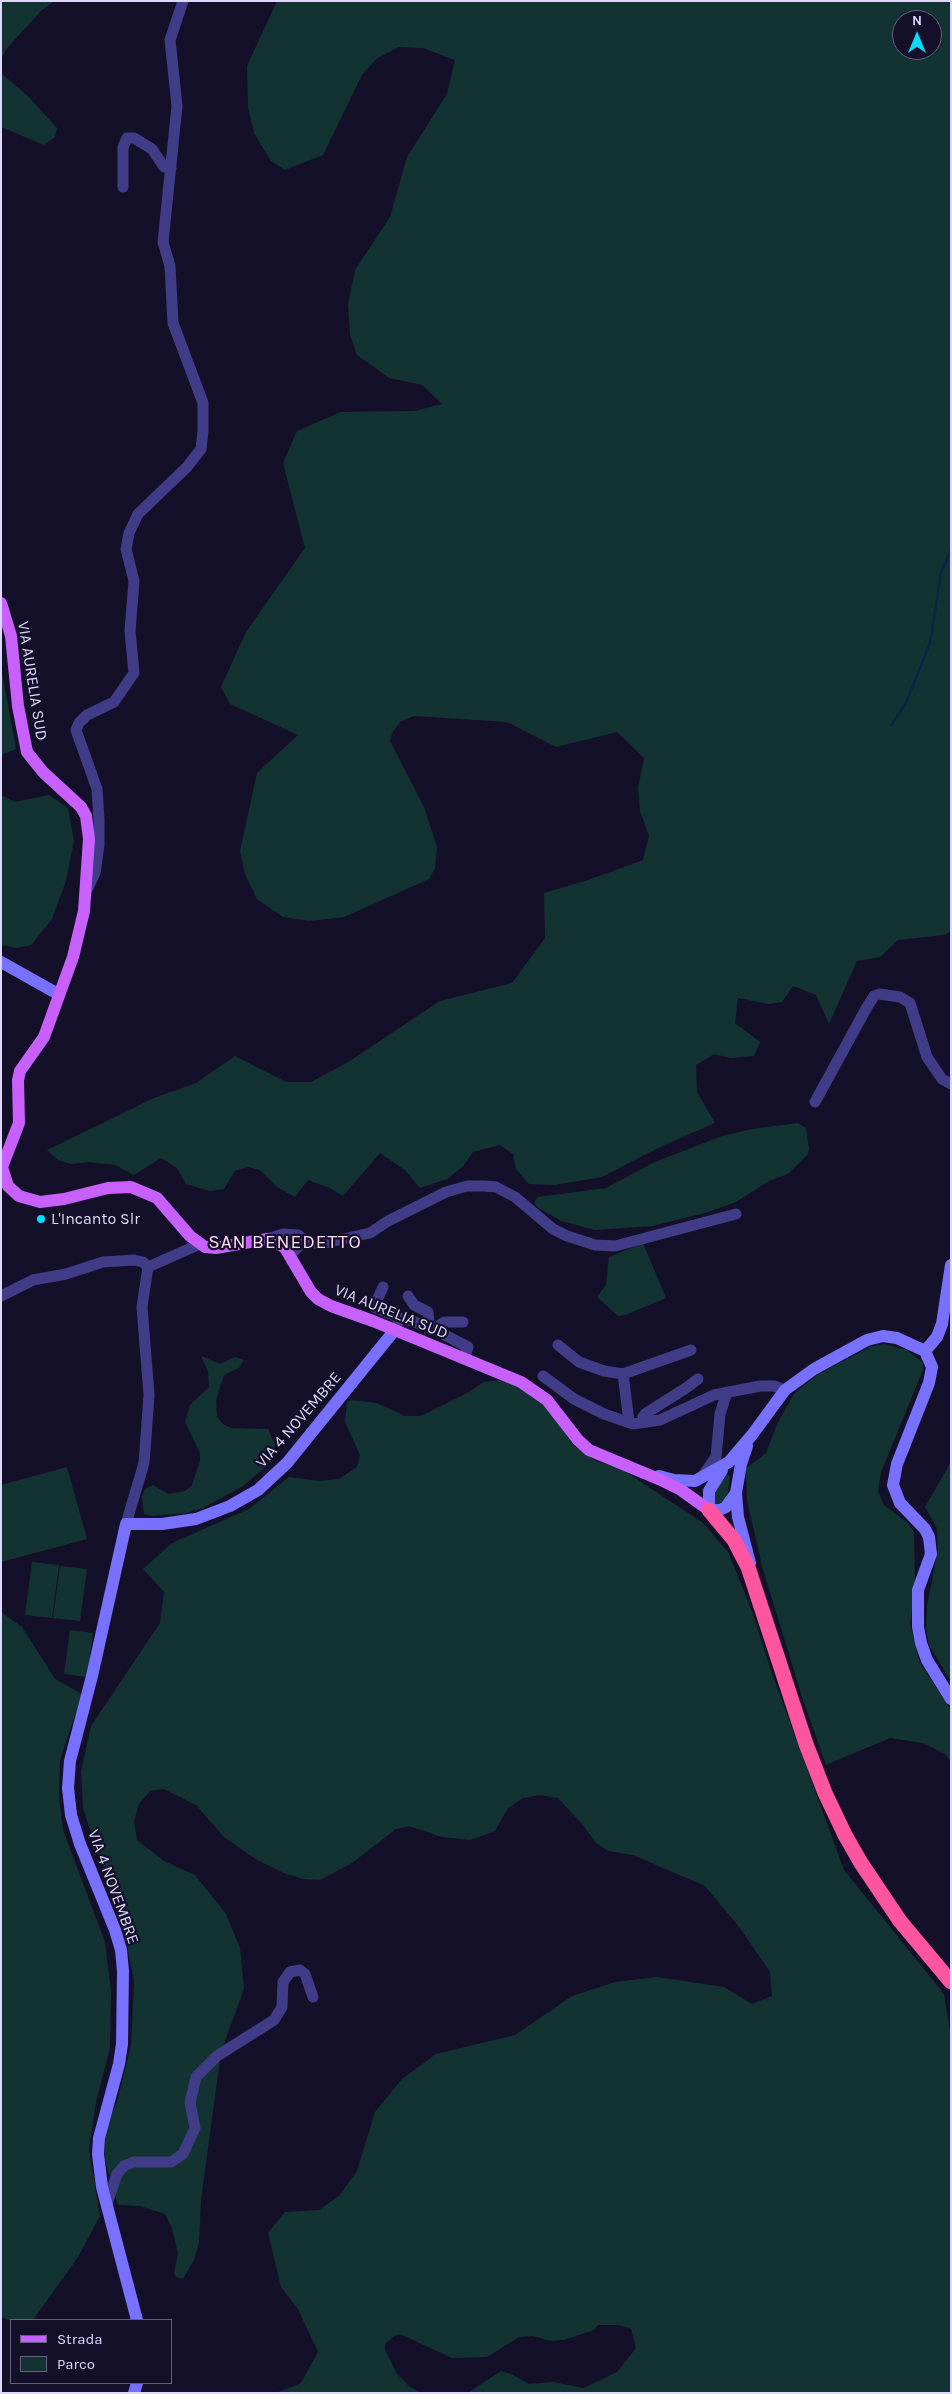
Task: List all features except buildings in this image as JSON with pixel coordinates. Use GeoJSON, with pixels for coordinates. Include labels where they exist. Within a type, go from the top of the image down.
{"type":"FeatureCollection","features":[{"type":"Feature","properties":{"kind":"highway"},"geometry":{"type":"LineString","coordinates":[[709,1510],[734,1540],[756,1585],[806,1744],[825,1793],[845,1835],[916,1944],[951,1982]]}},
{"type":"Feature","properties":{"kind":"main road","name":"VIA AURELIA SUD"},"geometry":{"type":"LineString","coordinates":[[1,603],[11,636],[18,706],[27,752],[43,772],[74,798],[86,816],[89,839],[86,892],[76,948],[44,1036],[20,1071],[18,1080],[19,1123],[2,1167],[8,1186],[19,1196],[40,1202],[64,1199],[122,1186],[138,1189],[157,1198],[190,1236],[200,1244]]}},
{"type":"Feature","properties":{"kind":"main road","name":"VIA AURELIA SUD"},"geometry":{"type":"LineString","coordinates":[[267,1239],[280,1244],[290,1255],[311,1292],[318,1299],[510,1376],[532,1388],[550,1404],[578,1440],[589,1450],[642,1471]]}},
{"type":"Feature","properties":{"kind":"main road"},"geometry":{"type":"LineString","coordinates":[[200,1244],[216,1248],[267,1239]]}},
{"type":"Feature","properties":{"kind":"main road"},"geometry":{"type":"LineString","coordinates":[[642,1471],[682,1490],[709,1510]]}},
{"type":"Feature","properties":{"kind":"street"},"geometry":{"type":"LineString","coordinates":[[86,892],[95,873],[99,845],[99,820],[97,788],[76,730],[79,723],[87,715],[114,702],[134,673],[130,631],[134,581],[126,549],[129,533],[138,514],[187,467],[201,449],[203,403],[176,334],[170,266],[163,242],[177,106],[170,40],[183,1]]}},
{"type":"Feature","properties":{"kind":"street"},"geometry":{"type":"LineString","coordinates":[[122,187],[123,147],[127,138],[134,138],[152,149],[164,167],[171,168]]}},
{"type":"Feature","properties":{"kind":"street"},"geometry":{"type":"LineString","coordinates":[[1,962],[58,994]]}},
{"type":"Feature","properties":{"kind":"street"},"geometry":{"type":"LineString","coordinates":[[815,1102],[867,1007],[874,996],[879,994],[900,997],[910,1002],[927,1057],[942,1079],[951,1084]]}},
{"type":"Feature","properties":{"kind":"street"},"geometry":{"type":"LineString","coordinates":[[267,1239],[283,1234],[298,1236],[321,1244],[370,1233],[388,1221],[446,1192],[467,1186],[484,1186],[506,1192],[553,1228],[580,1242],[595,1245],[615,1246],[736,1214]]}},
{"type":"Feature","properties":{"kind":"street"},"geometry":{"type":"LineString","coordinates":[[290,1255],[305,1240]]}},
{"type":"Feature","properties":{"kind":"street"},"geometry":{"type":"LineString","coordinates":[[1,1296],[33,1280],[66,1274],[103,1262],[134,1260],[143,1262],[148,1267],[200,1244]]}},
{"type":"Feature","properties":{"kind":"street"},"geometry":{"type":"LineString","coordinates":[[951,1265],[942,1324],[937,1337],[926,1351],[932,1367],[929,1383],[897,1464],[893,1484],[900,1503],[925,1529],[931,1546],[931,1554],[918,1590],[918,1626],[921,1644],[927,1660],[951,1699]]}},
{"type":"Feature","properties":{"kind":"street","name":"VIA 4 NOVEMBRE"},"geometry":{"type":"LineString","coordinates":[[137,2319],[102,2187],[98,2154],[99,2138],[119,2064],[122,2044],[123,1971],[115,1930],[77,1837],[71,1815],[68,1788],[70,1761],[92,1676],[126,1524],[140,1477],[146,1437],[149,1395],[142,1306],[148,1267]]}},
{"type":"Feature","properties":{"kind":"street"},"geometry":{"type":"LineString","coordinates":[[383,1286],[374,1307],[400,1318],[421,1324],[430,1322],[428,1312],[414,1305],[408,1296]]}},
{"type":"Feature","properties":{"kind":"street"},"geometry":{"type":"LineString","coordinates":[[394,1331],[400,1318]]}},
{"type":"Feature","properties":{"kind":"street"},"geometry":{"type":"LineString","coordinates":[[463,1322],[445,1322],[438,1329],[439,1332],[468,1347],[464,1359]]}},
{"type":"Feature","properties":{"kind":"street","name":"VIA 4 NOVEMBRE"},"geometry":{"type":"LineString","coordinates":[[126,1524],[162,1524],[196,1519],[230,1506],[258,1490],[287,1463],[394,1331]]}},
{"type":"Feature","properties":{"kind":"street","name":"VIA AURELIA SUD"},"geometry":{"type":"LineString","coordinates":[[642,1471],[674,1480],[701,1479],[729,1462],[752,1435],[785,1390],[814,1369],[875,1337],[896,1338],[926,1351]]}},
{"type":"Feature","properties":{"kind":"street"},"geometry":{"type":"LineString","coordinates":[[558,1345],[579,1362],[604,1371],[623,1374],[691,1350]]}},
{"type":"Feature","properties":{"kind":"street"},"geometry":{"type":"LineString","coordinates":[[623,1374],[629,1422]]}},
{"type":"Feature","properties":{"kind":"street"},"geometry":{"type":"LineString","coordinates":[[544,1376],[569,1397],[604,1414],[629,1422],[660,1420],[714,1395],[727,1392],[760,1386],[774,1386],[785,1390]]}},
{"type":"Feature","properties":{"kind":"street"},"geometry":{"type":"LineString","coordinates":[[647,1422],[643,1417],[645,1414],[698,1379]]}},
{"type":"Feature","properties":{"kind":"street"},"geometry":{"type":"LineString","coordinates":[[701,1479],[716,1457],[720,1437],[720,1414],[727,1392]]}},
{"type":"Feature","properties":{"kind":"street"},"geometry":{"type":"LineString","coordinates":[[752,1435],[741,1464],[736,1493],[738,1517],[756,1585]]}},
{"type":"Feature","properties":{"kind":"street"},"geometry":{"type":"LineString","coordinates":[[729,1462],[709,1491],[709,1510],[720,1510],[726,1507],[736,1493]]}},
{"type":"Feature","properties":{"kind":"street"},"geometry":{"type":"LineString","coordinates":[[107,2204],[117,2174],[124,2166],[134,2162],[171,2162],[183,2154],[194,2128],[190,2103],[192,2085],[196,2077],[217,2056],[274,2020],[282,2007],[283,1982],[290,1972],[300,1970],[305,1974],[313,1997]]}},
{"type":"Feature","properties":{"kind":"green space"},"geometry":{"type":"Polygon","coordinates":[[[1,1],[54,1],[41,11],[8,47],[1,59],[1,1]]]}},
{"type":"Feature","properties":{"kind":"green space"},"geometry":{"type":"Polygon","coordinates":[[[277,1],[951,1],[951,931],[944,935],[898,940],[880,957],[857,961],[829,1024],[816,995],[793,986],[782,1002],[769,1004],[738,998],[735,1023],[760,1042],[754,1056],[730,1058],[714,1054],[696,1065],[697,1092],[715,1123],[660,1147],[602,1177],[555,1185],[529,1184],[516,1169],[513,1154],[500,1145],[473,1152],[463,1166],[447,1179],[420,1188],[405,1170],[380,1153],[343,1196],[330,1188],[308,1180],[295,1197],[277,1187],[260,1170],[248,1167],[235,1171],[224,1189],[210,1191],[186,1184],[177,1168],[161,1158],[134,1175],[115,1165],[90,1162],[71,1164],[58,1160],[47,1150],[154,1098],[196,1083],[235,1056],[286,1082],[311,1082],[350,1061],[440,1001],[512,983],[545,938],[544,893],[588,880],[643,860],[649,836],[640,811],[638,788],[644,758],[617,732],[556,747],[507,722],[414,716],[400,722],[392,733],[390,741],[424,807],[437,847],[435,868],[429,879],[344,917],[309,921],[283,917],[257,899],[245,874],[240,851],[257,773],[298,735],[230,704],[221,687],[246,632],[305,548],[283,463],[297,431],[341,412],[414,411],[442,404],[422,385],[389,378],[357,355],[350,335],[348,305],[355,270],[390,217],[407,157],[447,94],[455,60],[423,48],[399,47],[376,59],[362,75],[323,155],[285,170],[271,161],[254,133],[248,107],[247,66],[277,1]]]}},
{"type":"Feature","properties":{"kind":"green space"},"geometry":{"type":"Polygon","coordinates":[[[1,73],[28,96],[57,128],[55,137],[44,145],[1,127],[1,73]]]}},
{"type":"Feature","properties":{"kind":"green space"},"geometry":{"type":"Polygon","coordinates":[[[1,667],[16,749],[1,755],[1,667]]]}},
{"type":"Feature","properties":{"kind":"green space"},"geometry":{"type":"Polygon","coordinates":[[[1,795],[15,802],[49,795],[68,808],[74,841],[66,881],[52,919],[31,945],[17,948],[1,945],[1,795]]]}},
{"type":"Feature","properties":{"kind":"green space"},"geometry":{"type":"Polygon","coordinates":[[[798,1123],[806,1128],[809,1149],[808,1154],[788,1174],[769,1181],[736,1202],[705,1213],[652,1226],[595,1230],[561,1221],[537,1207],[534,1202],[538,1197],[606,1188],[653,1163],[722,1136],[752,1129],[798,1123]]]}},
{"type":"Feature","properties":{"kind":"green space"},"geometry":{"type":"Polygon","coordinates":[[[643,1243],[666,1298],[625,1315],[618,1316],[597,1297],[606,1285],[609,1257],[643,1243]]]}},
{"type":"Feature","properties":{"kind":"green space"},"geometry":{"type":"Polygon","coordinates":[[[884,1344],[907,1350],[923,1363],[923,1370],[881,1472],[878,1491],[884,1505],[908,1523],[914,1532],[915,1583],[910,1624],[920,1663],[951,1710],[951,1762],[945,1754],[923,1743],[890,1738],[826,1765],[802,1697],[762,1566],[747,1500],[746,1468],[766,1453],[777,1424],[794,1394],[817,1375],[870,1347],[884,1344]]]}},
{"type":"Feature","properties":{"kind":"green space"},"geometry":{"type":"Polygon","coordinates":[[[201,1356],[220,1364],[235,1357],[244,1360],[239,1368],[224,1375],[216,1400],[217,1417],[223,1424],[231,1428],[268,1429],[275,1445],[273,1454],[263,1469],[243,1486],[203,1508],[186,1513],[152,1516],[144,1514],[142,1497],[145,1489],[153,1485],[168,1494],[185,1491],[192,1485],[200,1461],[200,1453],[185,1422],[190,1405],[209,1387],[208,1371],[201,1356]]]}},
{"type":"Feature","properties":{"kind":"green space"},"geometry":{"type":"Polygon","coordinates":[[[500,1380],[516,1385],[546,1407],[574,1446],[596,1461],[620,1468],[703,1523],[728,1552],[752,1611],[770,1668],[844,1870],[944,1994],[951,2039],[951,2393],[468,2393],[501,2371],[529,2384],[553,2382],[584,2388],[617,2372],[636,2348],[631,2329],[619,2325],[598,2325],[594,2330],[564,2340],[551,2341],[533,2336],[519,2337],[487,2357],[452,2358],[400,2334],[394,2336],[385,2344],[385,2350],[397,2374],[410,2387],[422,2393],[276,2393],[301,2383],[318,2352],[298,2309],[281,2287],[268,2233],[285,2212],[319,2210],[339,2196],[357,2171],[375,2112],[402,2079],[436,2054],[515,2035],[572,1996],[615,1982],[657,1977],[724,1987],[752,2004],[772,1996],[770,1972],[740,1928],[705,1886],[633,1855],[608,1851],[596,1843],[583,1825],[558,1798],[540,1795],[523,1798],[508,1808],[495,1831],[470,1840],[442,1837],[409,1826],[396,1829],[352,1863],[320,1880],[303,1879],[286,1874],[257,1860],[224,1837],[196,1805],[164,1789],[150,1791],[139,1804],[134,1821],[137,1840],[164,1861],[195,1875],[226,1914],[240,1948],[244,1989],[221,2052],[201,2200],[199,2242],[194,2260],[183,2279],[176,2277],[174,2273],[178,2254],[172,2228],[165,2214],[140,2206],[118,2205],[105,2161],[105,2139],[109,2119],[117,2102],[131,2046],[134,1981],[119,1906],[99,1857],[83,1808],[81,1772],[91,1726],[160,1623],[164,1592],[143,1569],[172,1543],[249,1509],[289,1477],[319,1481],[339,1479],[357,1467],[360,1455],[345,1422],[347,1402],[351,1400],[377,1403],[405,1416],[421,1416],[469,1392],[484,1382],[500,1380]]]}},
{"type":"Feature","properties":{"kind":"green space"},"geometry":{"type":"Polygon","coordinates":[[[951,1462],[951,1682],[929,1645],[926,1628],[927,1607],[938,1549],[937,1528],[925,1507],[951,1462]]]}},
{"type":"Feature","properties":{"kind":"green space"},"geometry":{"type":"Polygon","coordinates":[[[67,1467],[87,1539],[1,1562],[1,1485],[67,1467]]]}},
{"type":"Feature","properties":{"kind":"green space"},"geometry":{"type":"Polygon","coordinates":[[[727,1473],[730,1477],[727,1498],[715,1506],[712,1494],[727,1473]]]}},
{"type":"Feature","properties":{"kind":"green space"},"geometry":{"type":"Polygon","coordinates":[[[32,1562],[59,1565],[52,1618],[25,1615],[32,1562]]]}},
{"type":"Feature","properties":{"kind":"green space"},"geometry":{"type":"Polygon","coordinates":[[[60,1566],[87,1569],[80,1621],[53,1618],[60,1566]]]}},
{"type":"Feature","properties":{"kind":"green space"},"geometry":{"type":"Polygon","coordinates":[[[1,1612],[22,1627],[55,1679],[82,1694],[60,1760],[59,1796],[63,1830],[105,1942],[111,1992],[110,2048],[96,2102],[89,2150],[100,2216],[78,2257],[34,2319],[10,2319],[10,2321],[1,2317],[1,1612]]]}},
{"type":"Feature","properties":{"kind":"green space"},"geometry":{"type":"Polygon","coordinates":[[[70,1630],[93,1633],[87,1677],[64,1674],[70,1630]]]}},
{"type":"Feature","properties":{"kind":"waterway"},"geometry":{"type":"LineString","coordinates":[[891,726],[906,703],[930,643],[941,573],[951,550]]}},
{"type":"Feature","properties":{"kind":"place","name":"L'Incanto Slr"},"geometry":{"type":"Point","coordinates":[41,1219]}},
{"type":"Feature","properties":{"kind":"district","name":"SAN BENEDETTO"},"geometry":{"type":"Point","coordinates":[285,1243]}}]}
